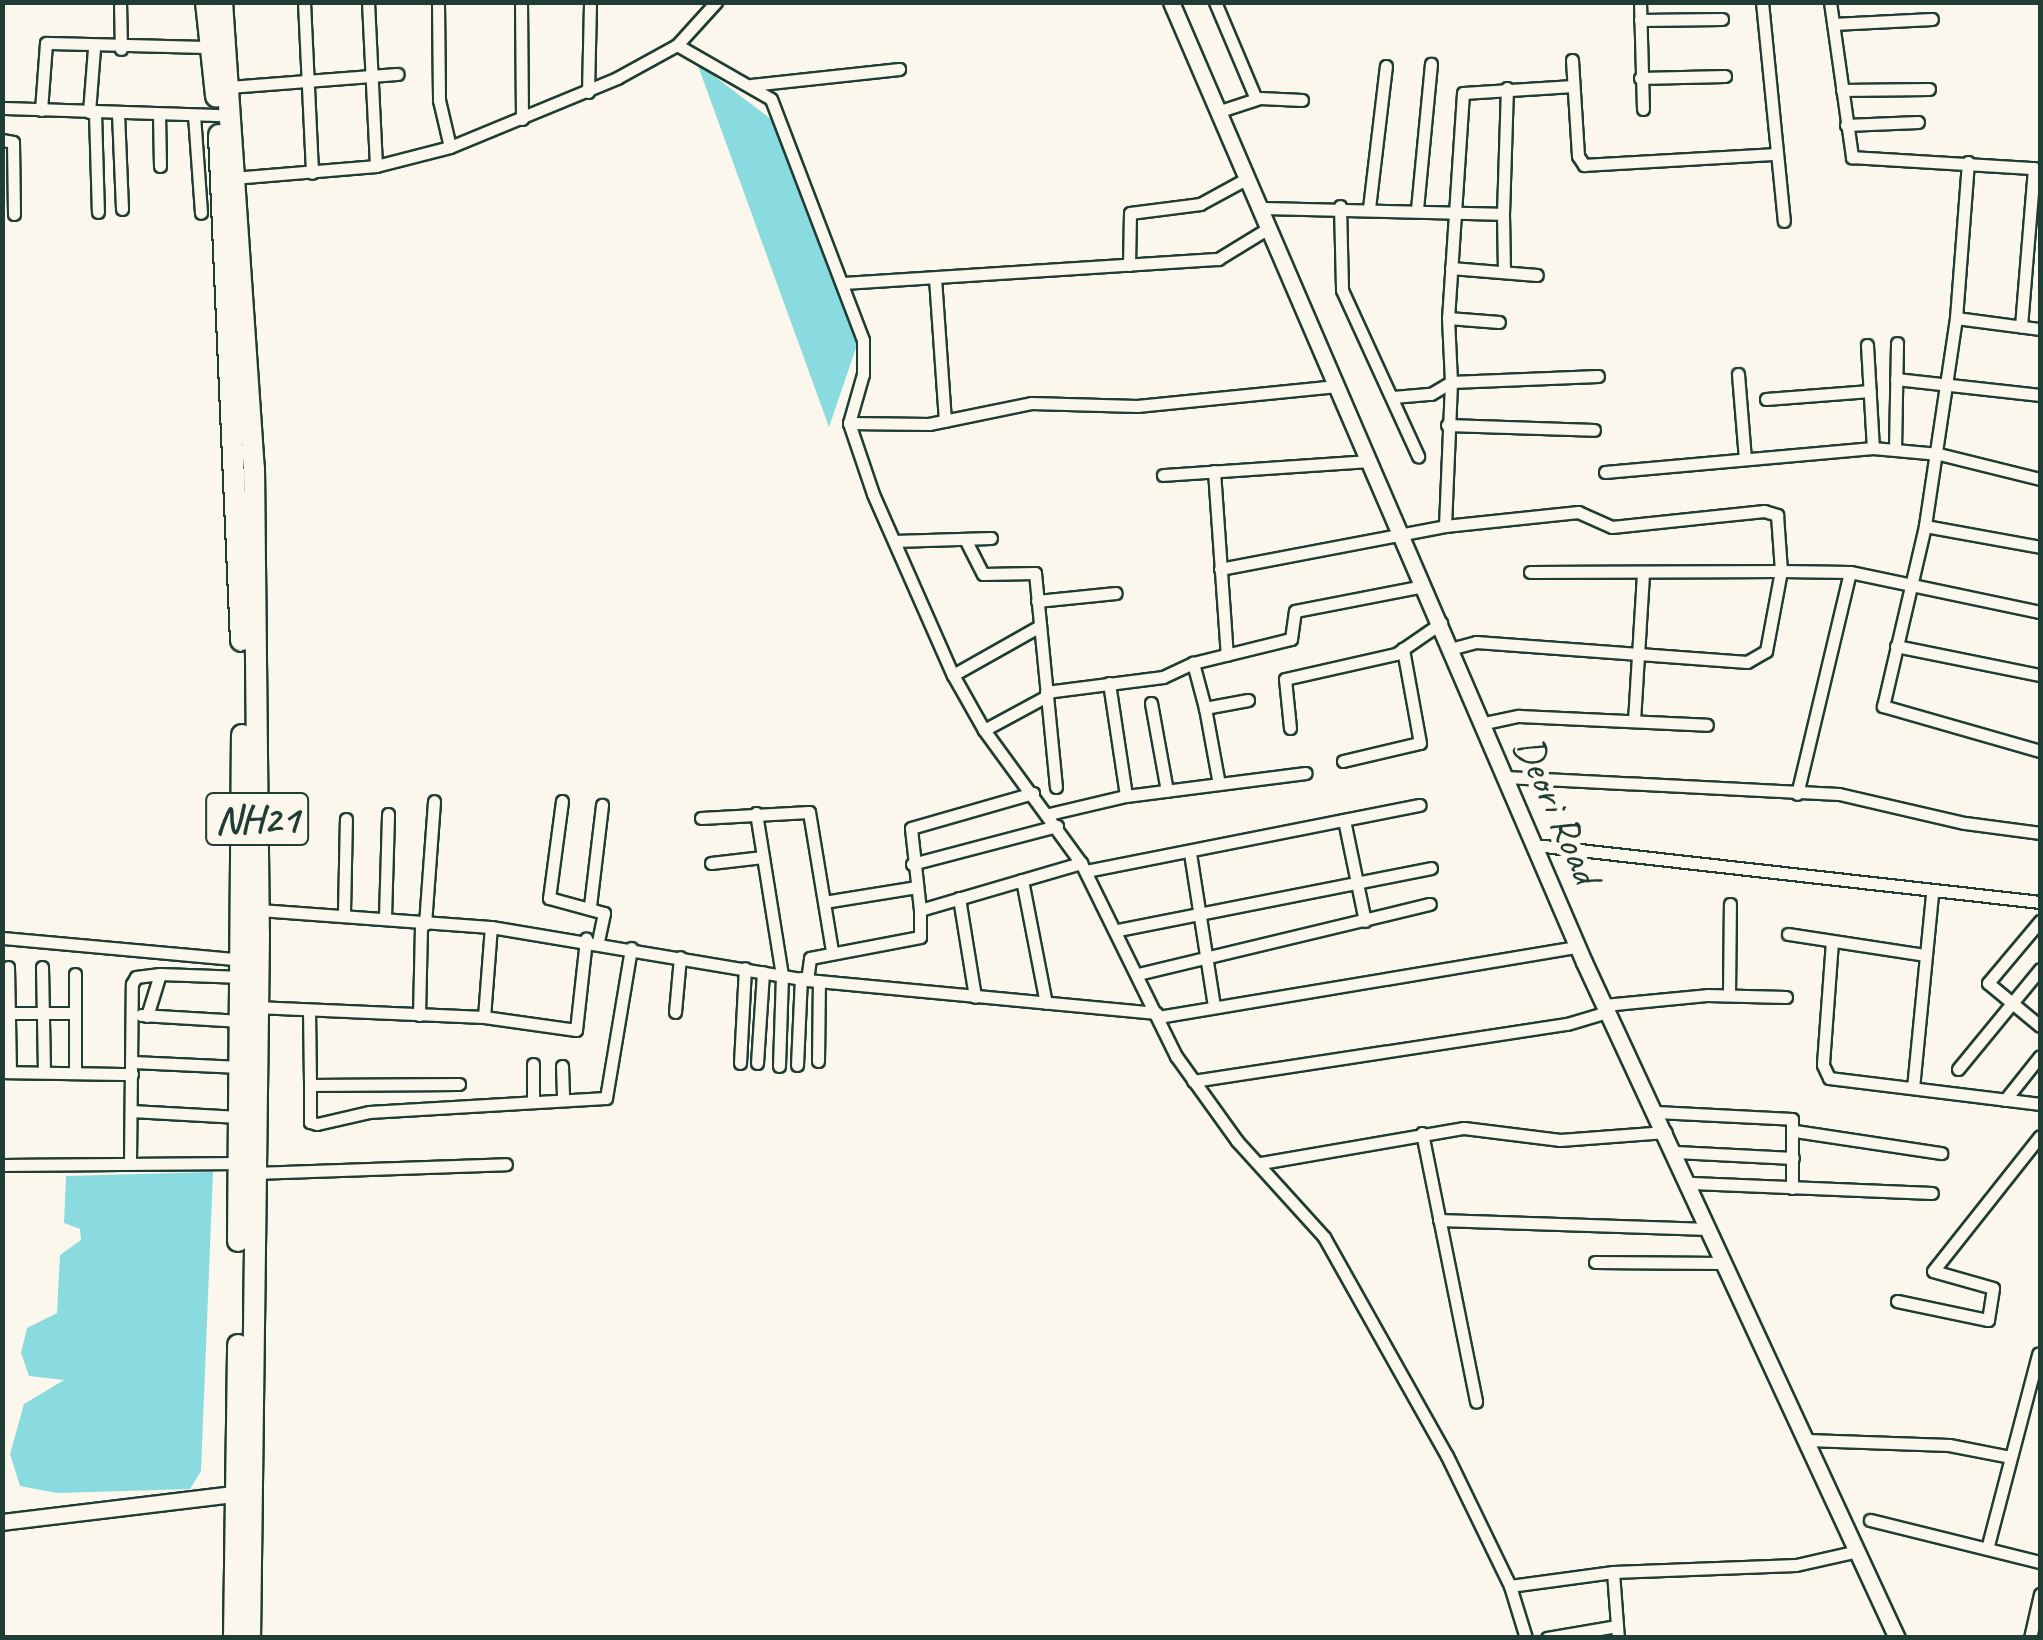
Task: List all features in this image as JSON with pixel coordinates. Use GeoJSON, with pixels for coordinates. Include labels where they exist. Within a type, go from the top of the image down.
{"type":"FeatureCollection","features":[{"type":"Feature","properties":{"kind":"highway","name":"NH21"},"geometry":{"type":"LineString","coordinates":[[206,2],[254,468],[250,969],[239,1117],[246,1168]]}},
{"type":"Feature","properties":{"kind":"highway","name":"NH21"},"geometry":{"type":"LineString","coordinates":[[222,2],[228,87],[226,178]]}},
{"type":"Feature","properties":{"kind":"highway","name":"NH21"},"geometry":{"type":"LineString","coordinates":[[234,1638],[243,1493],[247,1012]]}},
{"type":"Feature","properties":{"kind":"highway","name":"NH21"},"geometry":{"type":"LineString","coordinates":[[243,1493],[250,1638]]}},
{"type":"Feature","properties":{"kind":"street"},"geometry":{"type":"LineString","coordinates":[[120,2],[121,49]]}},
{"type":"Feature","properties":{"kind":"street"},"geometry":{"type":"LineString","coordinates":[[304,2],[304,78],[312,173]]}},
{"type":"Feature","properties":{"kind":"street"},"geometry":{"type":"LineString","coordinates":[[368,2],[376,166]]}},
{"type":"Feature","properties":{"kind":"street"},"geometry":{"type":"LineString","coordinates":[[438,2],[439,100],[450,147]]}},
{"type":"Feature","properties":{"kind":"street"},"geometry":{"type":"LineString","coordinates":[[521,2],[522,118]]}},
{"type":"Feature","properties":{"kind":"street"},"geometry":{"type":"LineString","coordinates":[[588,92],[590,2]]}},
{"type":"Feature","properties":{"kind":"street"},"geometry":{"type":"LineString","coordinates":[[226,178],[376,166],[450,147],[588,92],[676,45],[716,2]]}},
{"type":"Feature","properties":{"kind":"street","name":"Deori Road"},"geometry":{"type":"LineString","coordinates":[[1170,2],[1578,947],[1692,1183],[1722,1262],[1898,1638]]}},
{"type":"Feature","properties":{"kind":"street"},"geometry":{"type":"LineString","coordinates":[[1215,2],[1256,100]]}},
{"type":"Feature","properties":{"kind":"street"},"geometry":{"type":"LineString","coordinates":[[1640,2],[1643,110]]}},
{"type":"Feature","properties":{"kind":"street"},"geometry":{"type":"LineString","coordinates":[[1762,2],[1784,220]]}},
{"type":"Feature","properties":{"kind":"street"},"geometry":{"type":"LineString","coordinates":[[1830,2],[1854,158],[2030,166],[2037,194],[2021,326]]}},
{"type":"Feature","properties":{"kind":"street"},"geometry":{"type":"LineString","coordinates":[[1640,20],[1722,19]]}},
{"type":"Feature","properties":{"kind":"street"},"geometry":{"type":"LineString","coordinates":[[1834,24],[1932,19]]}},
{"type":"Feature","properties":{"kind":"street"},"geometry":{"type":"LineString","coordinates":[[41,110],[46,44],[121,49],[210,47]]}},
{"type":"Feature","properties":{"kind":"street"},"geometry":{"type":"LineString","coordinates":[[676,45],[771,99],[845,284],[864,356],[849,423],[894,541],[953,675],[984,730],[1049,814],[1083,867],[1193,1082],[1324,1237],[1447,1456],[1510,1586],[1526,1638]]}},
{"type":"Feature","properties":{"kind":"street"},"geometry":{"type":"LineString","coordinates":[[94,48],[92,112],[98,212]]}},
{"type":"Feature","properties":{"kind":"street"},"geometry":{"type":"LineString","coordinates":[[1572,60],[1584,165],[1776,154]]}},
{"type":"Feature","properties":{"kind":"street"},"geometry":{"type":"LineString","coordinates":[[1417,209],[1431,64]]}},
{"type":"Feature","properties":{"kind":"street"},"geometry":{"type":"LineString","coordinates":[[1369,208],[1386,66]]}},
{"type":"Feature","properties":{"kind":"street"},"geometry":{"type":"LineString","coordinates":[[751,85],[899,68]]}},
{"type":"Feature","properties":{"kind":"street"},"geometry":{"type":"LineString","coordinates":[[228,87],[304,78],[398,74]]}},
{"type":"Feature","properties":{"kind":"street"},"geometry":{"type":"LineString","coordinates":[[1640,78],[1726,76]]}},
{"type":"Feature","properties":{"kind":"street"},"geometry":{"type":"LineString","coordinates":[[1445,526],[1452,382],[1448,318],[1463,93],[1573,86]]}},
{"type":"Feature","properties":{"kind":"street"},"geometry":{"type":"LineString","coordinates":[[1504,272],[1507,88]]}},
{"type":"Feature","properties":{"kind":"street"},"geometry":{"type":"LineString","coordinates":[[1842,90],[1929,89]]}},
{"type":"Feature","properties":{"kind":"street"},"geometry":{"type":"LineString","coordinates":[[1217,112],[1256,100],[1302,100]]}},
{"type":"Feature","properties":{"kind":"street"},"geometry":{"type":"LineString","coordinates":[[2,108],[218,115]]}},
{"type":"Feature","properties":{"kind":"street"},"geometry":{"type":"LineString","coordinates":[[118,113],[122,210]]}},
{"type":"Feature","properties":{"kind":"street"},"geometry":{"type":"LineString","coordinates":[[159,114],[160,166]]}},
{"type":"Feature","properties":{"kind":"street"},"geometry":{"type":"LineString","coordinates":[[194,115],[201,213]]}},
{"type":"Feature","properties":{"kind":"street"},"geometry":{"type":"LineString","coordinates":[[1846,125],[1918,122]]}},
{"type":"Feature","properties":{"kind":"street"},"geometry":{"type":"LineString","coordinates":[[2,140],[12,142],[14,214]]}},
{"type":"Feature","properties":{"kind":"street"},"geometry":{"type":"LineString","coordinates":[[1968,162],[1956,318],[1939,454],[1926,526],[1896,646],[1886,710],[2040,751]]}},
{"type":"Feature","properties":{"kind":"street"},"geometry":{"type":"LineString","coordinates":[[1129,265],[1130,213],[1200,204],[1246,179]]}},
{"type":"Feature","properties":{"kind":"street"},"geometry":{"type":"LineString","coordinates":[[1340,206],[1342,290],[1418,456]]}},
{"type":"Feature","properties":{"kind":"street"},"geometry":{"type":"LineString","coordinates":[[1259,208],[1340,206],[1503,214]]}},
{"type":"Feature","properties":{"kind":"street"},"geometry":{"type":"LineString","coordinates":[[845,284],[1218,259],[1267,229]]}},
{"type":"Feature","properties":{"kind":"street"},"geometry":{"type":"LineString","coordinates":[[1451,268],[1538,275]]}},
{"type":"Feature","properties":{"kind":"street"},"geometry":{"type":"LineString","coordinates":[[934,278],[945,421]]}},
{"type":"Feature","properties":{"kind":"street"},"geometry":{"type":"LineString","coordinates":[[1448,318],[1499,322]]}},
{"type":"Feature","properties":{"kind":"street"},"geometry":{"type":"LineString","coordinates":[[1956,318],[2040,329]]}},
{"type":"Feature","properties":{"kind":"street"},"geometry":{"type":"LineString","coordinates":[[1895,449],[1897,343]]}},
{"type":"Feature","properties":{"kind":"street"},"geometry":{"type":"LineString","coordinates":[[1867,345],[1873,448]]}},
{"type":"Feature","properties":{"kind":"street"},"geometry":{"type":"LineString","coordinates":[[1738,374],[1745,459]]}},
{"type":"Feature","properties":{"kind":"street"},"geometry":{"type":"LineString","coordinates":[[1393,398],[1431,394],[1452,382],[1598,376]]}},
{"type":"Feature","properties":{"kind":"street"},"geometry":{"type":"LineString","coordinates":[[1896,379],[2040,395]]}},
{"type":"Feature","properties":{"kind":"street"},"geometry":{"type":"LineString","coordinates":[[849,423],[945,421],[1031,403],[1137,406],[1338,386]]}},
{"type":"Feature","properties":{"kind":"street"},"geometry":{"type":"LineString","coordinates":[[1766,400],[1870,390]]}},
{"type":"Feature","properties":{"kind":"street"},"geometry":{"type":"LineString","coordinates":[[1447,425],[1594,430]]}},
{"type":"Feature","properties":{"kind":"street"},"geometry":{"type":"LineString","coordinates":[[1605,472],[1873,448],[1939,454],[2040,479]]}},
{"type":"Feature","properties":{"kind":"street"},"geometry":{"type":"LineString","coordinates":[[1163,475],[1368,461]]}},
{"type":"Feature","properties":{"kind":"street"},"geometry":{"type":"LineString","coordinates":[[1214,471],[1227,654]]}},
{"type":"Feature","properties":{"kind":"street"},"geometry":{"type":"LineString","coordinates":[[1220,569],[1445,526],[1578,512],[1612,527],[1764,511],[1776,516],[1780,571],[1761,658],[1476,642],[1450,649]]}},
{"type":"Feature","properties":{"kind":"street"},"geometry":{"type":"LineString","coordinates":[[1926,526],[2040,547]]}},
{"type":"Feature","properties":{"kind":"street"},"geometry":{"type":"LineString","coordinates":[[894,541],[991,538]]}},
{"type":"Feature","properties":{"kind":"street"},"geometry":{"type":"LineString","coordinates":[[965,539],[984,574],[1034,572],[1056,787]]}},
{"type":"Feature","properties":{"kind":"street"},"geometry":{"type":"LineString","coordinates":[[1530,572],[1850,572],[2040,612]]}},
{"type":"Feature","properties":{"kind":"street"},"geometry":{"type":"LineString","coordinates":[[1796,794],[1850,572]]}},
{"type":"Feature","properties":{"kind":"street"},"geometry":{"type":"LineString","coordinates":[[1634,722],[1643,574]]}},
{"type":"Feature","properties":{"kind":"street"},"geometry":{"type":"LineString","coordinates":[[984,730],[1047,694],[1163,677],[1193,662],[1291,639],[1295,611],[1424,586]]}},
{"type":"Feature","properties":{"kind":"street"},"geometry":{"type":"LineString","coordinates":[[1037,601],[1116,594]]}},
{"type":"Feature","properties":{"kind":"street"},"geometry":{"type":"LineString","coordinates":[[1290,728],[1288,677],[1404,649],[1441,624]]}},
{"type":"Feature","properties":{"kind":"street"},"geometry":{"type":"LineString","coordinates":[[953,675],[1040,626]]}},
{"type":"Feature","properties":{"kind":"street"},"geometry":{"type":"LineString","coordinates":[[1896,646],[2040,676]]}},
{"type":"Feature","properties":{"kind":"street"},"geometry":{"type":"LineString","coordinates":[[1343,761],[1420,743],[1404,649]]}},
{"type":"Feature","properties":{"kind":"street"},"geometry":{"type":"LineString","coordinates":[[1193,662],[1219,784]]}},
{"type":"Feature","properties":{"kind":"street"},"geometry":{"type":"LineString","coordinates":[[1109,683],[1126,796]]}},
{"type":"Feature","properties":{"kind":"street"},"geometry":{"type":"LineString","coordinates":[[1205,708],[1248,700]]}},
{"type":"Feature","properties":{"kind":"street"},"geometry":{"type":"LineString","coordinates":[[1152,704],[1167,790]]}},
{"type":"Feature","properties":{"kind":"street"},"geometry":{"type":"LineString","coordinates":[[1480,724],[1519,716],[1707,726]]}},
{"type":"Feature","properties":{"kind":"street"},"geometry":{"type":"LineString","coordinates":[[1049,814],[1126,796],[1306,774]]}},
{"type":"Feature","properties":{"kind":"street"},"geometry":{"type":"LineString","coordinates":[[1504,777],[1839,794],[1965,824],[2040,833]]}},
{"type":"Feature","properties":{"kind":"street"},"geometry":{"type":"LineString","coordinates":[[818,1061],[808,959],[832,951],[920,937],[920,910],[908,834],[915,825],[1033,793]]}},
{"type":"Feature","properties":{"kind":"street"},"geometry":{"type":"LineString","coordinates":[[132,1015],[309,1010],[484,1018],[576,1030],[592,941],[605,916],[590,906],[548,898],[562,800]]}},
{"type":"Feature","properties":{"kind":"street"},"geometry":{"type":"LineString","coordinates":[[419,1015],[434,801]]}},
{"type":"Feature","properties":{"kind":"street"},"geometry":{"type":"LineString","coordinates":[[590,906],[602,805]]}},
{"type":"Feature","properties":{"kind":"street"},"geometry":{"type":"LineString","coordinates":[[920,910],[1083,867],[1190,852],[1420,806]]}},
{"type":"Feature","properties":{"kind":"street"},"geometry":{"type":"LineString","coordinates":[[701,818],[806,810],[812,815],[832,951]]}},
{"type":"Feature","properties":{"kind":"street"},"geometry":{"type":"LineString","coordinates":[[756,813],[782,975],[779,1066]]}},
{"type":"Feature","properties":{"kind":"street"},"geometry":{"type":"LineString","coordinates":[[385,917],[388,814]]}},
{"type":"Feature","properties":{"kind":"street"},"geometry":{"type":"LineString","coordinates":[[344,912],[346,819]]}},
{"type":"Feature","properties":{"kind":"street"},"geometry":{"type":"LineString","coordinates":[[1344,820],[1365,921]]}},
{"type":"Feature","properties":{"kind":"street"},"geometry":{"type":"LineString","coordinates":[[912,864],[1057,826]]}},
{"type":"Feature","properties":{"kind":"street"},"geometry":{"type":"LineString","coordinates":[[1535,845],[1932,894],[2040,902]]}},
{"type":"Feature","properties":{"kind":"street"},"geometry":{"type":"LineString","coordinates":[[1190,852],[1214,1007]]}},
{"type":"Feature","properties":{"kind":"street"},"geometry":{"type":"LineString","coordinates":[[711,863],[764,857]]}},
{"type":"Feature","properties":{"kind":"street"},"geometry":{"type":"LineString","coordinates":[[1118,930],[1431,868]]}},
{"type":"Feature","properties":{"kind":"street"},"geometry":{"type":"LineString","coordinates":[[1022,880],[1046,1003]]}},
{"type":"Feature","properties":{"kind":"street"},"geometry":{"type":"LineString","coordinates":[[824,902],[917,887]]}},
{"type":"Feature","properties":{"kind":"street"},"geometry":{"type":"LineString","coordinates":[[1913,1088],[1932,894]]}},
{"type":"Feature","properties":{"kind":"street"},"geometry":{"type":"LineString","coordinates":[[959,898],[976,998]]}},
{"type":"Feature","properties":{"kind":"street"},"geometry":{"type":"LineString","coordinates":[[1138,974],[1430,904]]}},
{"type":"Feature","properties":{"kind":"street"},"geometry":{"type":"LineString","coordinates":[[1729,996],[1730,904]]}},
{"type":"Feature","properties":{"kind":"street"},"geometry":{"type":"LineString","coordinates":[[250,910],[344,912],[423,924],[491,928],[592,941],[809,980],[1157,1015],[1578,947]]}},
{"type":"Feature","properties":{"kind":"street"},"geometry":{"type":"LineString","coordinates":[[2040,921],[1988,981],[2040,1026]]}},
{"type":"Feature","properties":{"kind":"street"},"geometry":{"type":"LineString","coordinates":[[484,1018],[491,928]]}},
{"type":"Feature","properties":{"kind":"street"},"geometry":{"type":"LineString","coordinates":[[1788,934],[1925,955]]}},
{"type":"Feature","properties":{"kind":"street"},"geometry":{"type":"LineString","coordinates":[[2,938],[250,969]]}},
{"type":"Feature","properties":{"kind":"street"},"geometry":{"type":"LineString","coordinates":[[1832,941],[1826,1075],[2040,1104]]}},
{"type":"Feature","properties":{"kind":"street"},"geometry":{"type":"LineString","coordinates":[[309,1010],[310,1122],[318,1124],[369,1112],[533,1099],[602,1100],[609,1094],[631,948]]}},
{"type":"Feature","properties":{"kind":"street"},"geometry":{"type":"LineString","coordinates":[[675,1012],[680,956]]}},
{"type":"Feature","properties":{"kind":"street"},"geometry":{"type":"LineString","coordinates":[[8,967],[6,1072],[240,1067]]}},
{"type":"Feature","properties":{"kind":"street"},"geometry":{"type":"LineString","coordinates":[[42,967],[44,1072]]}},
{"type":"Feature","properties":{"kind":"street"},"geometry":{"type":"LineString","coordinates":[[740,1063],[745,968]]}},
{"type":"Feature","properties":{"kind":"street"},"geometry":{"type":"LineString","coordinates":[[130,1162],[136,977],[250,969]]}},
{"type":"Feature","properties":{"kind":"street"},"geometry":{"type":"LineString","coordinates":[[1958,1069],[2040,969]]}},
{"type":"Feature","properties":{"kind":"street"},"geometry":{"type":"LineString","coordinates":[[757,1063],[763,972]]}},
{"type":"Feature","properties":{"kind":"street"},"geometry":{"type":"LineString","coordinates":[[75,974],[75,1071]]}},
{"type":"Feature","properties":{"kind":"street"},"geometry":{"type":"LineString","coordinates":[[147,1016],[160,974]]}},
{"type":"Feature","properties":{"kind":"street"},"geometry":{"type":"LineString","coordinates":[[798,1065],[809,980]]}},
{"type":"Feature","properties":{"kind":"street"},"geometry":{"type":"LineString","coordinates":[[1193,1082],[1567,1024],[1606,1008],[1729,996],[1786,997]]}},
{"type":"Feature","properties":{"kind":"street"},"geometry":{"type":"LineString","coordinates":[[6,1013],[75,1013]]}},
{"type":"Feature","properties":{"kind":"street"},"geometry":{"type":"LineString","coordinates":[[2005,1100],[2040,1056]]}},
{"type":"Feature","properties":{"kind":"street"},"geometry":{"type":"LineString","coordinates":[[533,1064],[533,1099]]}},
{"type":"Feature","properties":{"kind":"street"},"geometry":{"type":"LineString","coordinates":[[562,1066],[563,1098]]}},
{"type":"Feature","properties":{"kind":"street"},"geometry":{"type":"LineString","coordinates":[[310,1085],[459,1084]]}},
{"type":"Feature","properties":{"kind":"street"},"geometry":{"type":"LineString","coordinates":[[131,1110],[239,1117]]}},
{"type":"Feature","properties":{"kind":"street"},"geometry":{"type":"LineString","coordinates":[[1656,1112],[1791,1118],[1795,1132],[1792,1188]]}},
{"type":"Feature","properties":{"kind":"street"},"geometry":{"type":"LineString","coordinates":[[1261,1163],[1422,1133],[1483,1127],[1560,1140],[1666,1132]]}},
{"type":"Feature","properties":{"kind":"street"},"geometry":{"type":"LineString","coordinates":[[1795,1132],[1941,1153]]}},
{"type":"Feature","properties":{"kind":"street"},"geometry":{"type":"LineString","coordinates":[[1422,1133],[1476,1402]]}},
{"type":"Feature","properties":{"kind":"street"},"geometry":{"type":"LineString","coordinates":[[1897,1301],[1988,1320],[1993,1288],[1933,1270],[2040,1136]]}},
{"type":"Feature","properties":{"kind":"street"},"geometry":{"type":"LineString","coordinates":[[1676,1152],[1793,1158]]}},
{"type":"Feature","properties":{"kind":"street"},"geometry":{"type":"LineString","coordinates":[[2,1165],[130,1162],[246,1168],[506,1164]]}},
{"type":"Feature","properties":{"kind":"street"},"geometry":{"type":"LineString","coordinates":[[1692,1183],[1932,1193]]}},
{"type":"Feature","properties":{"kind":"street"},"geometry":{"type":"LineString","coordinates":[[1439,1220],[1710,1229]]}},
{"type":"Feature","properties":{"kind":"street"},"geometry":{"type":"LineString","coordinates":[[1595,1262],[1722,1262]]}},
{"type":"Feature","properties":{"kind":"street"},"geometry":{"type":"LineString","coordinates":[[1986,1549],[2038,1354]]}},
{"type":"Feature","properties":{"kind":"street"},"geometry":{"type":"LineString","coordinates":[[1807,1440],[1949,1444],[2010,1457]]}},
{"type":"Feature","properties":{"kind":"street"},"geometry":{"type":"LineString","coordinates":[[2,1522],[243,1493]]}},
{"type":"Feature","properties":{"kind":"street"},"geometry":{"type":"LineString","coordinates":[[1870,1520],[2040,1562]]}},
{"type":"Feature","properties":{"kind":"street"},"geometry":{"type":"LineString","coordinates":[[1510,1586],[1614,1572],[1796,1564],[1858,1551]]}},
{"type":"Feature","properties":{"kind":"street"},"geometry":{"type":"LineString","coordinates":[[1547,1638],[1618,1632],[1614,1572]]}},
{"type":"Feature","properties":{"kind":"street"},"geometry":{"type":"LineString","coordinates":[[2034,1635],[2040,1594]]}},
{"type":"Feature","properties":{"kind":"water"},"geometry":{"type":"Polygon","coordinates":[[[697,63],[771,119],[838,285],[857,345],[829,427],[697,63]]]}},
{"type":"Feature","properties":{"kind":"water"},"geometry":{"type":"Polygon","coordinates":[[[213,1172],[201,1471],[190,1489],[57,1493],[20,1486],[10,1454],[24,1404],[64,1380],[29,1376],[21,1353],[27,1328],[57,1313],[60,1255],[81,1240],[80,1229],[64,1223],[66,1176],[213,1172]]]}}]}
